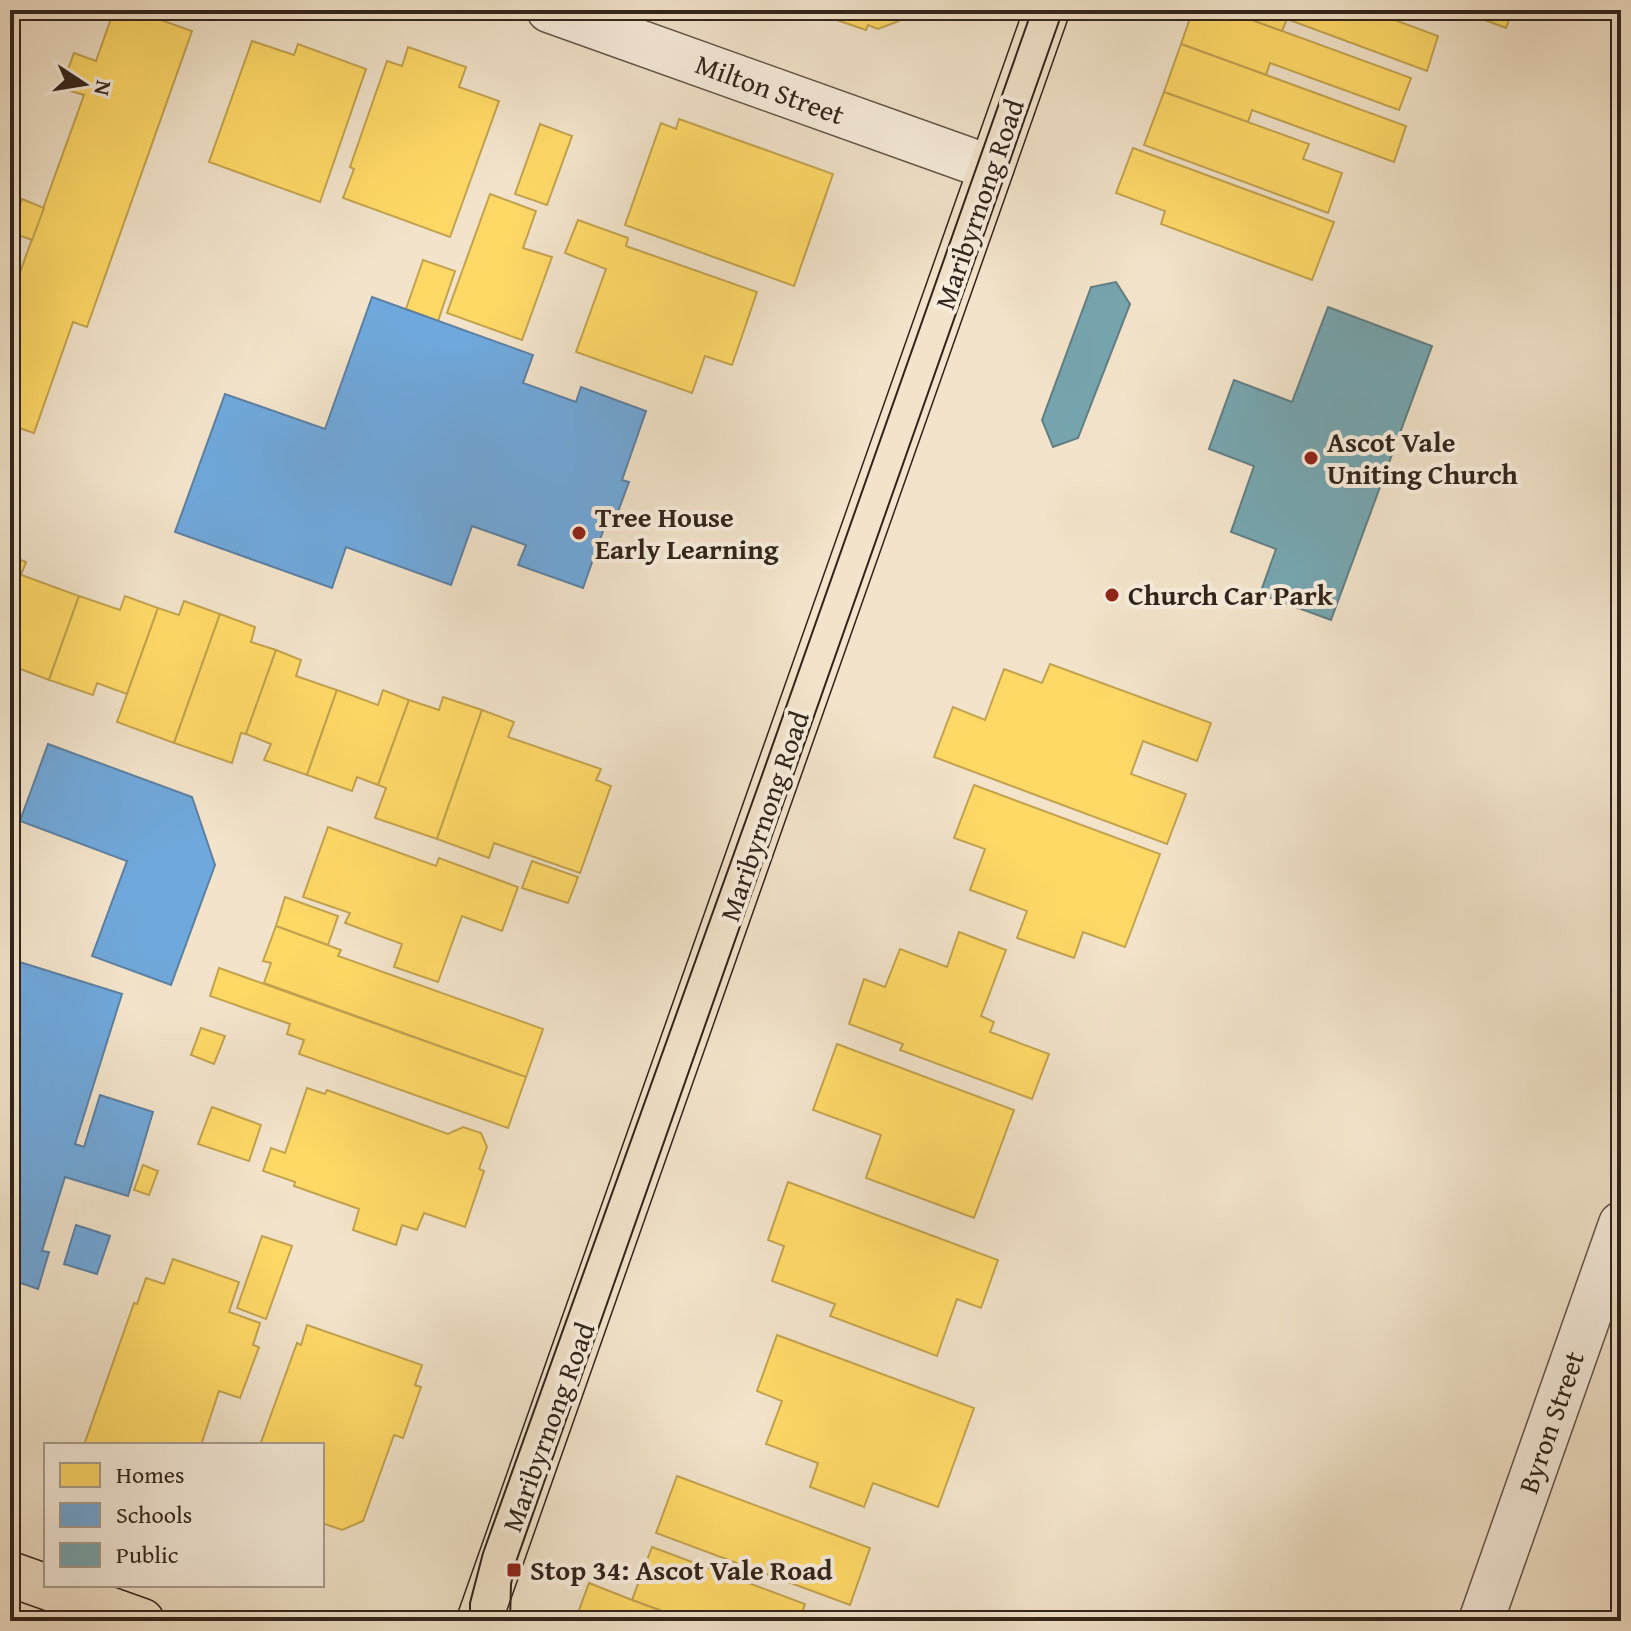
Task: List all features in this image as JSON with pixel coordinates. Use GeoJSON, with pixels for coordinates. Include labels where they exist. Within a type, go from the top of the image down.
{"type":"FeatureCollection","features":[{"type":"Feature","properties":{"kind":"main road","name":"Maribyrnong Road"},"geometry":{"type":"LineString","coordinates":[[479,1621],[1047,10]]}},
{"type":"Feature","properties":{"kind":"main road"},"geometry":{"type":"LineString","coordinates":[[10,1574],[44,1586]]}},
{"type":"Feature","properties":{"kind":"main road"},"geometry":{"type":"LineString","coordinates":[[47,1587],[142,1621]]}},
{"type":"Feature","properties":{"kind":"street","name":"Milton Street"},"geometry":{"type":"LineString","coordinates":[[549,10],[991,168]]}},
{"type":"Feature","properties":{"kind":"street","name":"Byron Street"},"geometry":{"type":"LineString","coordinates":[[1481,1621],[1621,1224]]}},
{"type":"Feature","properties":{"kind":"building: Homes"},"geometry":{"type":"Polygon","coordinates":[[[114,10],[133,10],[192,31],[87,327],[73,322],[34,433],[10,425],[10,300],[84,95],[61,88],[74,53],[96,61],[114,10]]]}},
{"type":"Feature","properties":{"kind":"building: Homes"},"geometry":{"type":"Polygon","coordinates":[[[817,10],[903,10],[899,21],[878,29],[868,25],[866,30],[816,13],[817,10]]]}},
{"type":"Feature","properties":{"kind":"building: Homes"},"geometry":{"type":"Polygon","coordinates":[[[903,10],[926,10],[923,17],[903,10]]]}},
{"type":"Feature","properties":{"kind":"building: Homes"},"geometry":{"type":"Polygon","coordinates":[[[1193,10],[1225,10],[1411,78],[1399,110],[1270,63],[1266,75],[1181,44],[1193,10]]]}},
{"type":"Feature","properties":{"kind":"building: Homes"},"geometry":{"type":"Polygon","coordinates":[[[1225,10],[1368,10],[1438,36],[1427,71],[1287,19],[1282,31],[1225,10]]]}},
{"type":"Feature","properties":{"kind":"building: Homes"},"geometry":{"type":"Polygon","coordinates":[[[1458,10],[1513,10],[1506,28],[1458,10]]]}},
{"type":"Feature","properties":{"kind":"building: Homes"},"geometry":{"type":"Polygon","coordinates":[[[252,41],[294,55],[298,44],[366,69],[320,202],[209,162],[252,41]]]}},
{"type":"Feature","properties":{"kind":"building: Homes"},"geometry":{"type":"Polygon","coordinates":[[[1181,44],[1406,126],[1394,162],[1252,110],[1248,122],[1164,92],[1181,44]]]}},
{"type":"Feature","properties":{"kind":"building: Homes"},"geometry":{"type":"Polygon","coordinates":[[[408,47],[466,67],[459,87],[499,101],[450,237],[343,198],[354,169],[350,167],[387,61],[402,66],[408,47]]]}},
{"type":"Feature","properties":{"kind":"building: Homes"},"geometry":{"type":"Polygon","coordinates":[[[1164,92],[1309,144],[1303,159],[1342,173],[1328,213],[1144,145],[1164,92]]]}},
{"type":"Feature","properties":{"kind":"building: Homes"},"geometry":{"type":"Polygon","coordinates":[[[679,119],[833,174],[794,286],[625,225],[661,123],[676,129],[679,119]]]}},
{"type":"Feature","properties":{"kind":"building: Homes"},"geometry":{"type":"Polygon","coordinates":[[[540,124],[572,136],[547,205],[515,194],[540,124]]]}},
{"type":"Feature","properties":{"kind":"building: Homes"},"geometry":{"type":"Polygon","coordinates":[[[1133,148],[1334,222],[1312,280],[1161,224],[1165,211],[1116,193],[1133,148]]]}},
{"type":"Feature","properties":{"kind":"building: Homes"},"geometry":{"type":"Polygon","coordinates":[[[490,194],[536,211],[523,248],[552,257],[522,340],[447,313],[490,194]]]}},
{"type":"Feature","properties":{"kind":"building: Homes"},"geometry":{"type":"Polygon","coordinates":[[[22,199],[44,208],[32,240],[10,232],[22,199]]]}},
{"type":"Feature","properties":{"kind":"building: Homes"},"geometry":{"type":"Polygon","coordinates":[[[578,220],[628,238],[626,246],[757,292],[732,365],[705,356],[692,393],[576,352],[606,269],[565,253],[578,220]]]}},
{"type":"Feature","properties":{"kind":"building: Homes"},"geometry":{"type":"Polygon","coordinates":[[[423,260],[455,271],[438,321],[406,309],[423,260]]]}},
{"type":"Feature","properties":{"kind":"building: Homes"},"geometry":{"type":"Polygon","coordinates":[[[10,556],[26,562],[21,575],[16,573],[10,589],[10,556]]]}},
{"type":"Feature","properties":{"kind":"building: Homes"},"geometry":{"type":"Polygon","coordinates":[[[16,573],[79,596],[49,680],[10,665],[10,589],[16,573]]]}},
{"type":"Feature","properties":{"kind":"building: Homes"},"geometry":{"type":"Polygon","coordinates":[[[79,596],[120,610],[125,596],[158,608],[127,694],[97,683],[93,695],[49,680],[79,596]]]}},
{"type":"Feature","properties":{"kind":"building: Homes"},"geometry":{"type":"Polygon","coordinates":[[[184,601],[220,614],[174,743],[117,722],[158,608],[179,615],[184,601]]]}},
{"type":"Feature","properties":{"kind":"building: Homes"},"geometry":{"type":"Polygon","coordinates":[[[220,614],[255,627],[251,642],[276,650],[246,734],[241,733],[232,763],[174,743],[220,614]]]}},
{"type":"Feature","properties":{"kind":"building: Homes"},"geometry":{"type":"Polygon","coordinates":[[[276,650],[301,660],[296,676],[337,690],[307,775],[264,760],[271,744],[246,734],[276,650]]]}},
{"type":"Feature","properties":{"kind":"building: Homes"},"geometry":{"type":"Polygon","coordinates":[[[1050,664],[1211,723],[1197,761],[1143,741],[1131,774],[1186,794],[1167,844],[934,757],[953,707],[985,720],[1004,669],[1042,683],[1050,664]]]}},
{"type":"Feature","properties":{"kind":"building: Homes"},"geometry":{"type":"Polygon","coordinates":[[[337,690],[378,705],[383,690],[409,700],[378,785],[357,777],[352,791],[307,775],[337,690]]]}},
{"type":"Feature","properties":{"kind":"building: Homes"},"geometry":{"type":"Polygon","coordinates":[[[443,697],[482,710],[437,839],[375,818],[386,788],[378,785],[409,700],[439,710],[443,697]]]}},
{"type":"Feature","properties":{"kind":"building: Homes"},"geometry":{"type":"Polygon","coordinates":[[[482,710],[514,722],[508,737],[601,769],[596,780],[611,786],[580,873],[494,843],[489,858],[437,839],[482,710]]]}},
{"type":"Feature","properties":{"kind":"building: Homes"},"geometry":{"type":"Polygon","coordinates":[[[974,785],[1160,854],[1125,947],[1083,932],[1074,958],[1017,938],[1027,911],[970,890],[985,849],[954,838],[974,785]]]}},
{"type":"Feature","properties":{"kind":"building: Homes"},"geometry":{"type":"Polygon","coordinates":[[[328,827],[436,866],[439,858],[518,887],[502,931],[462,916],[438,982],[394,967],[402,944],[345,923],[350,913],[303,897],[328,827]]]}},
{"type":"Feature","properties":{"kind":"building: Homes"},"geometry":{"type":"Polygon","coordinates":[[[532,861],[578,877],[568,903],[522,888],[532,861]]]}},
{"type":"Feature","properties":{"kind":"building: Homes"},"geometry":{"type":"Polygon","coordinates":[[[285,897],[338,916],[328,945],[276,926],[285,897]]]}},
{"type":"Feature","properties":{"kind":"building: Homes"},"geometry":{"type":"Polygon","coordinates":[[[276,926],[341,950],[338,956],[543,1029],[526,1077],[264,983],[271,963],[263,961],[276,926]]]}},
{"type":"Feature","properties":{"kind":"building: Homes"},"geometry":{"type":"Polygon","coordinates":[[[959,932],[1006,950],[981,1016],[994,1022],[990,1032],[1049,1054],[1032,1099],[900,1050],[903,1044],[849,1024],[864,979],[885,987],[900,949],[947,967],[959,932]]]}},
{"type":"Feature","properties":{"kind":"building: Homes"},"geometry":{"type":"Polygon","coordinates":[[[219,968],[526,1077],[508,1128],[299,1054],[304,1040],[287,1034],[290,1024],[210,996],[219,968]]]}},
{"type":"Feature","properties":{"kind":"building: Homes"},"geometry":{"type":"Polygon","coordinates":[[[201,1028],[225,1036],[214,1064],[191,1055],[201,1028]]]}},
{"type":"Feature","properties":{"kind":"building: Homes"},"geometry":{"type":"Polygon","coordinates":[[[837,1044],[1014,1110],[974,1218],[866,1178],[881,1135],[813,1110],[837,1044]]]}},
{"type":"Feature","properties":{"kind":"building: Homes"},"geometry":{"type":"Polygon","coordinates":[[[307,1088],[325,1094],[327,1090],[448,1134],[463,1127],[481,1133],[487,1147],[479,1169],[484,1171],[465,1227],[424,1213],[417,1230],[402,1225],[396,1245],[353,1230],[359,1209],[294,1186],[295,1182],[263,1171],[271,1148],[285,1153],[307,1088]]]}},
{"type":"Feature","properties":{"kind":"building: Homes"},"geometry":{"type":"Polygon","coordinates":[[[212,1107],[261,1125],[249,1161],[198,1144],[212,1107]]]}},
{"type":"Feature","properties":{"kind":"building: Homes"},"geometry":{"type":"Polygon","coordinates":[[[143,1165],[158,1171],[149,1195],[134,1190],[143,1165]]]}},
{"type":"Feature","properties":{"kind":"building: Homes"},"geometry":{"type":"Polygon","coordinates":[[[788,1182],[998,1260],[981,1308],[957,1299],[937,1356],[830,1316],[835,1304],[772,1281],[784,1246],[768,1240],[788,1182]]]}},
{"type":"Feature","properties":{"kind":"building: Homes"},"geometry":{"type":"Polygon","coordinates":[[[262,1236],[292,1246],[266,1319],[237,1308],[262,1236]]]}},
{"type":"Feature","properties":{"kind":"building: Homes"},"geometry":{"type":"Polygon","coordinates":[[[173,1259],[239,1282],[229,1312],[260,1323],[253,1345],[259,1347],[240,1398],[219,1391],[202,1443],[85,1443],[134,1303],[137,1304],[146,1278],[164,1284],[173,1259]]]}},
{"type":"Feature","properties":{"kind":"building: Homes"},"geometry":{"type":"Polygon","coordinates":[[[307,1325],[422,1365],[415,1385],[421,1387],[403,1438],[394,1435],[363,1521],[342,1530],[324,1524],[324,1443],[261,1443],[297,1343],[301,1345],[307,1325]]]}},
{"type":"Feature","properties":{"kind":"building: Homes"},"geometry":{"type":"Polygon","coordinates":[[[777,1335],[974,1408],[938,1507],[873,1483],[864,1507],[810,1487],[818,1463],[766,1444],[782,1401],[757,1391],[777,1335]]]}},
{"type":"Feature","properties":{"kind":"building: Homes"},"geometry":{"type":"Polygon","coordinates":[[[677,1476],[870,1548],[850,1605],[656,1533],[677,1476]]]}},
{"type":"Feature","properties":{"kind":"building: Homes"},"geometry":{"type":"Polygon","coordinates":[[[652,1547],[805,1604],[800,1619],[806,1621],[689,1621],[632,1600],[652,1547]]]}},
{"type":"Feature","properties":{"kind":"building: Homes"},"geometry":{"type":"Polygon","coordinates":[[[589,1583],[632,1600],[689,1621],[575,1621],[589,1583]]]}},
{"type":"Feature","properties":{"kind":"building: Schools"},"geometry":{"type":"Polygon","coordinates":[[[372,297],[533,355],[523,383],[576,402],[581,387],[646,411],[622,480],[629,482],[616,517],[609,514],[583,588],[518,565],[526,545],[472,526],[451,585],[346,547],[332,588],[175,532],[225,394],[325,429],[372,297]]]}},
{"type":"Feature","properties":{"kind":"building: Schools"},"geometry":{"type":"Polygon","coordinates":[[[48,744],[192,797],[215,865],[171,985],[92,956],[127,861],[20,821],[48,744]]]}},
{"type":"Feature","properties":{"kind":"building: Schools"},"geometry":{"type":"Polygon","coordinates":[[[10,959],[122,994],[75,1144],[84,1147],[100,1095],[153,1112],[128,1196],[65,1177],[42,1251],[49,1252],[38,1289],[15,1281],[10,1298],[10,959]]]}},
{"type":"Feature","properties":{"kind":"building: Schools"},"geometry":{"type":"Polygon","coordinates":[[[76,1225],[110,1236],[97,1274],[64,1264],[76,1225]]]}},
{"type":"Feature","properties":{"kind":"building: Public"},"geometry":{"type":"Polygon","coordinates":[[[1116,282],[1130,304],[1078,438],[1053,447],[1042,420],[1091,287],[1116,282]]]}},
{"type":"Feature","properties":{"kind":"building: Public","name":"Ascot Vale Uniting Church"},"geometry":{"type":"Polygon","coordinates":[[[1328,307],[1432,346],[1331,620],[1260,594],[1276,549],[1231,532],[1254,466],[1209,449],[1234,380],[1292,402],[1328,307]]]}},
{"type":"Feature","properties":{"kind":"tram line"},"geometry":{"type":"LineString","coordinates":[[470,1621],[470,1603],[483,1553],[1032,10]]}},
{"type":"Feature","properties":{"kind":"tram line"},"geometry":{"type":"LineString","coordinates":[[510,1621],[511,1584],[517,1559],[1063,10]]}},
{"type":"Feature","properties":{"kind":"place","name":"Ascot Vale Uniting Church"},"geometry":{"type":"Point","coordinates":[1311,458]}},
{"type":"Feature","properties":{"kind":"place","name":"Tree House Early Learning"},"geometry":{"type":"Point","coordinates":[579,533]}},
{"type":"Feature","properties":{"kind":"place","name":"Church Car Park"},"geometry":{"type":"Point","coordinates":[1112,595]}},
{"type":"Feature","properties":{"kind":"place","name":"Stop 34: Ascot Vale Road"},"geometry":{"type":"Point","coordinates":[514,1570]}}]}
